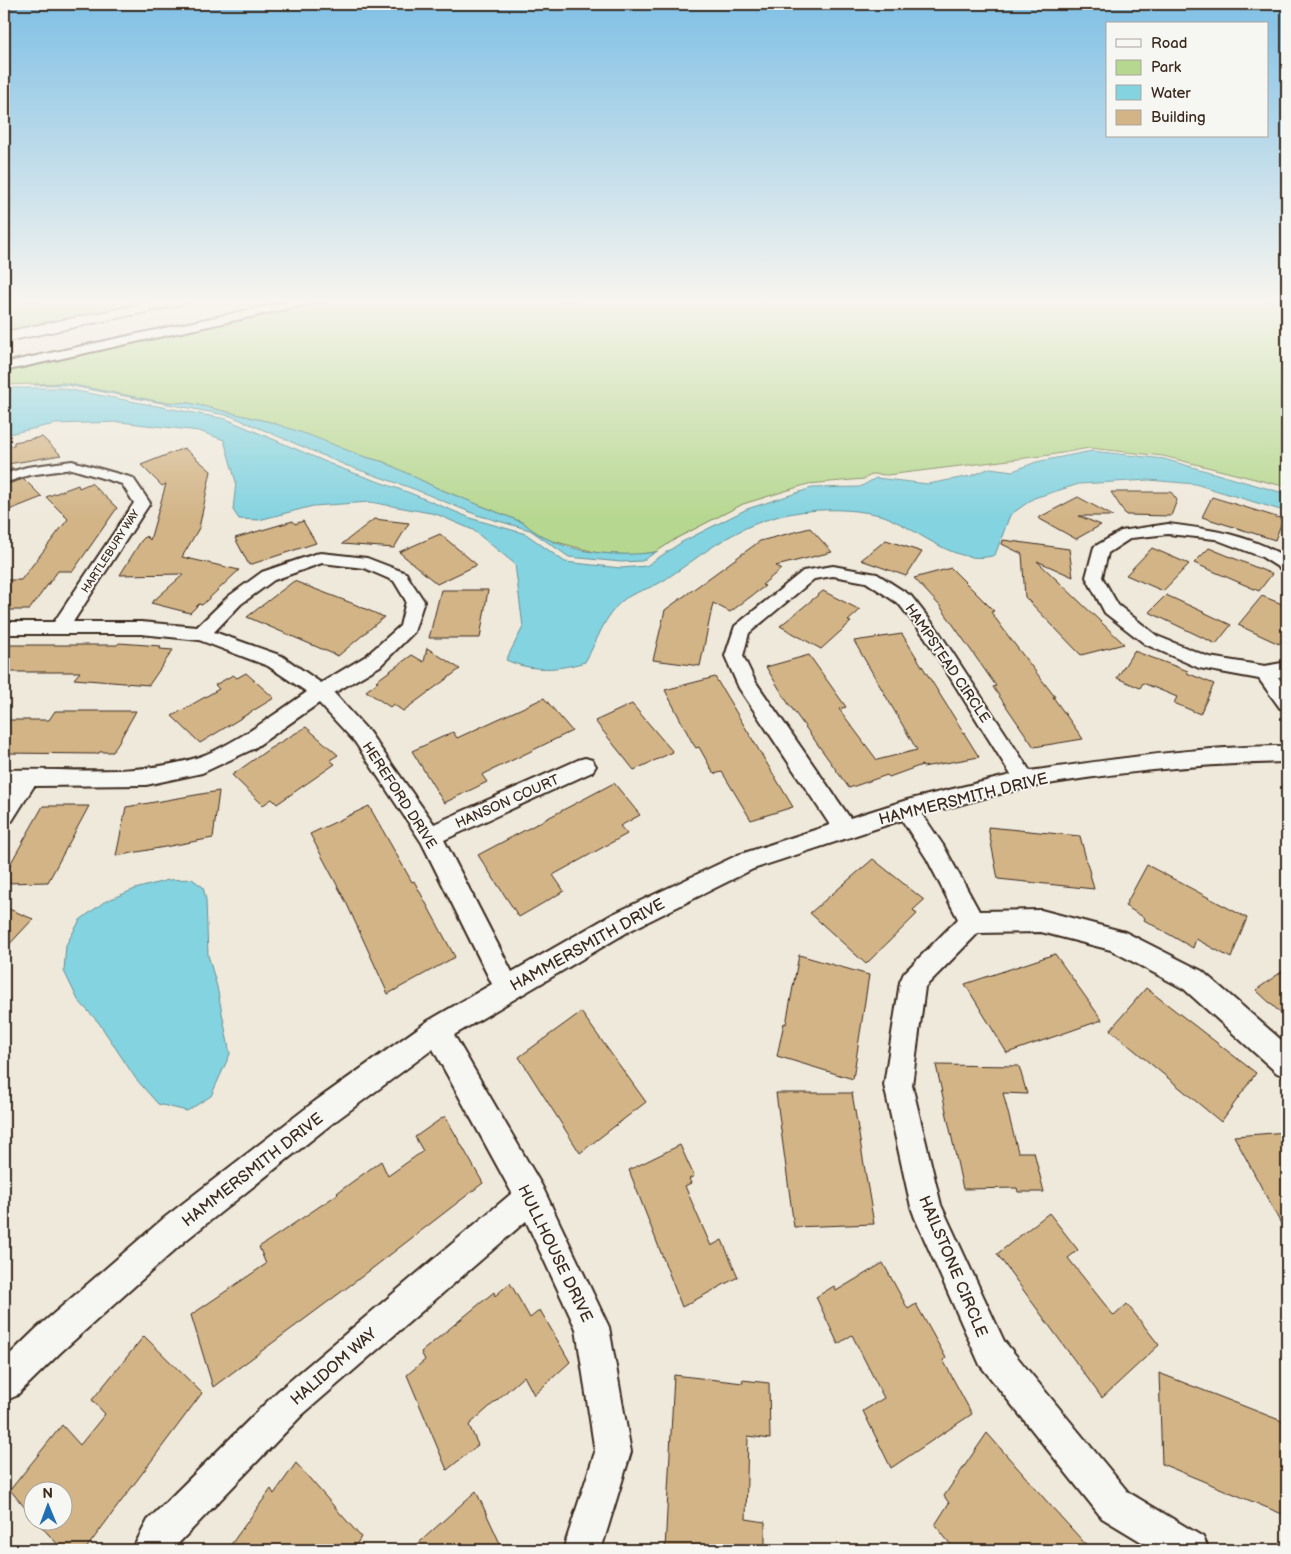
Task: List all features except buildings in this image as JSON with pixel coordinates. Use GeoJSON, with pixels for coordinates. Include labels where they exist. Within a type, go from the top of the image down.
{"type":"FeatureCollection","features":[{"type":"Feature","properties":{"kind":"street","name":"HARTLEBURY WAY"},"geometry":{"type":"LineString","coordinates":[[4,478],[27,471],[72,465],[105,472],[128,481],[142,503],[60,627]]}},
{"type":"Feature","properties":{"kind":"street"},"geometry":{"type":"LineString","coordinates":[[1287,565],[1268,553],[1218,535],[1168,528],[1127,534],[1100,551],[1094,577],[1111,609],[1150,640],[1206,664],[1265,673],[1287,669]]}},
{"type":"Feature","properties":{"kind":"street"},"geometry":{"type":"LineString","coordinates":[[4,778],[146,776],[202,765],[246,742],[321,692],[374,661],[408,628],[415,601],[400,578],[367,563],[321,558],[268,576],[235,600],[201,634]]}},
{"type":"Feature","properties":{"kind":"street","name":"HAMPSTEAD CIRCLE"},"geometry":{"type":"LineString","coordinates":[[845,828],[746,683],[734,656],[741,630],[809,575],[833,571],[871,578],[905,600],[931,633],[1025,780]]}},
{"type":"Feature","properties":{"kind":"street","name":"HEREFORD DRIVE"},"geometry":{"type":"LineString","coordinates":[[4,628],[140,628],[201,634],[275,661],[321,692],[362,738],[430,836],[506,988]]}},
{"type":"Feature","properties":{"kind":"street"},"geometry":{"type":"LineString","coordinates":[[1265,673],[1287,703]]}},
{"type":"Feature","properties":{"kind":"street","name":"HAMMERSMITH DRIVE"},"geometry":{"type":"LineString","coordinates":[[4,1384],[49,1340],[175,1229],[324,1112],[437,1030],[622,922],[746,862],[845,828],[908,809],[1025,780],[1131,765],[1246,755],[1287,754]]}},
{"type":"Feature","properties":{"kind":"street","name":"HANSON COURT"},"geometry":{"type":"LineString","coordinates":[[430,836],[585,766]]}},
{"type":"Feature","properties":{"kind":"street"},"geometry":{"type":"LineString","coordinates":[[4,815],[28,778]]}},
{"type":"Feature","properties":{"kind":"street"},"geometry":{"type":"LineString","coordinates":[[908,809],[935,852],[972,922],[1040,921],[1116,940],[1192,980],[1287,1063]]}},
{"type":"Feature","properties":{"kind":"street","name":"HAILSTONE CIRCLE"},"geometry":{"type":"LineString","coordinates":[[972,922],[913,982],[898,1084],[926,1207],[992,1353],[1115,1505],[1190,1550]]}},
{"type":"Feature","properties":{"kind":"street","name":"HULLHOUSE DRIVE"},"geometry":{"type":"LineString","coordinates":[[437,1030],[531,1197],[592,1327],[613,1452],[582,1550]]}},
{"type":"Feature","properties":{"kind":"street","name":"HALIDOM WAY"},"geometry":{"type":"LineString","coordinates":[[152,1550],[161,1533],[290,1403],[531,1197]]}},
{"type":"Feature","properties":{"kind":"green space"},"geometry":{"type":"Polygon","coordinates":[[[4,374],[1287,374],[1287,487],[1163,456],[1089,448],[1050,455],[887,475],[873,474],[864,479],[808,484],[743,504],[677,538],[656,552],[634,555],[598,553],[549,540],[524,523],[437,488],[384,462],[362,456],[270,422],[189,403],[161,402],[63,383],[4,385],[4,374]]]}},
{"type":"Feature","properties":{"kind":"water"},"geometry":{"type":"Polygon","coordinates":[[[63,383],[161,402],[189,403],[270,422],[362,456],[384,462],[437,488],[524,523],[552,541],[569,547],[604,553],[640,554],[656,552],[642,561],[621,562],[569,557],[530,530],[477,515],[414,489],[345,465],[231,416],[66,385],[34,385],[63,383]]]}},
{"type":"Feature","properties":{"kind":"water"},"geometry":{"type":"Polygon","coordinates":[[[4,388],[61,388],[226,419],[340,468],[410,493],[473,519],[526,534],[565,562],[621,568],[646,566],[682,542],[747,509],[812,488],[860,487],[876,478],[928,484],[971,476],[990,468],[1013,471],[1036,462],[1092,451],[1164,459],[1287,494],[1287,512],[1195,484],[1149,480],[1079,484],[1034,498],[1010,515],[995,555],[983,557],[971,557],[946,549],[884,516],[866,512],[827,510],[789,514],[753,525],[736,533],[663,581],[622,601],[610,614],[585,662],[565,667],[536,668],[506,660],[523,627],[515,564],[473,530],[436,514],[370,502],[313,506],[259,520],[239,519],[233,510],[236,482],[224,440],[199,431],[120,422],[55,424],[4,435],[4,388]]]}},
{"type":"Feature","properties":{"kind":"water"},"geometry":{"type":"Polygon","coordinates":[[[192,879],[203,887],[206,900],[208,955],[217,987],[230,1054],[211,1096],[187,1111],[158,1104],[136,1079],[99,1023],[78,1000],[64,971],[66,945],[80,920],[104,902],[135,889],[168,880],[192,879]]]}}]}
